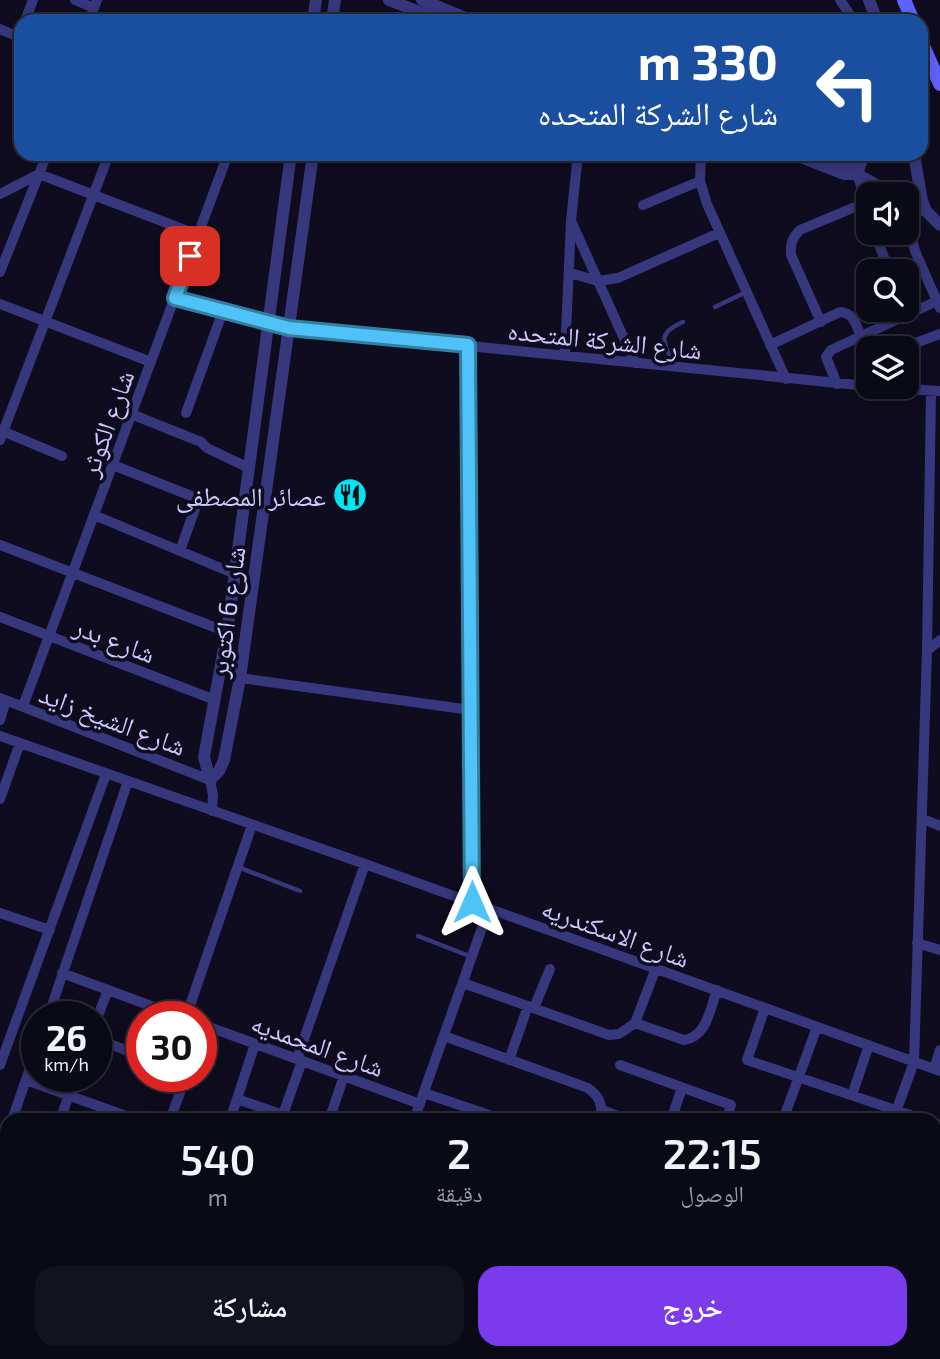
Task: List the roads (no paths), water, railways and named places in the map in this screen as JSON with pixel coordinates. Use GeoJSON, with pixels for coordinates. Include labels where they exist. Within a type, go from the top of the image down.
{"type":"FeatureCollection","features":[{"type":"Feature","properties":{"kind":"main road"},"geometry":{"type":"LineString","coordinates":[[928,57],[940,84]]}},
{"type":"Feature","properties":{"kind":"street"},"geometry":{"type":"LineString","coordinates":[[75,0],[96,4]]}},
{"type":"Feature","properties":{"kind":"street"},"geometry":{"type":"LineString","coordinates":[[389,0],[424,14]]}},
{"type":"Feature","properties":{"kind":"street"},"geometry":{"type":"LineString","coordinates":[[422,0],[456,14]]}},
{"type":"Feature","properties":{"kind":"street"},"geometry":{"type":"LineString","coordinates":[[0,272],[44,161]]}},
{"type":"Feature","properties":{"kind":"street"},"geometry":{"type":"LineString","coordinates":[[62,456],[1,434],[106,161]]}},
{"type":"Feature","properties":{"kind":"street","name":"شارع الكوثر"},"geometry":{"type":"LineString","coordinates":[[23,706],[225,161]]}},
{"type":"Feature","properties":{"kind":"street","name":"شارع 6 اكتوبر"},"geometry":{"type":"LineString","coordinates":[[212,811],[214,795],[204,757],[227,632],[291,161]]}},
{"type":"Feature","properties":{"kind":"street","name":"شارع 6 اكتوبر"},"geometry":{"type":"LineString","coordinates":[[210,780],[219,771],[224,760],[240,678],[312,161]]}},
{"type":"Feature","properties":{"kind":"street"},"geometry":{"type":"LineString","coordinates":[[565,355],[571,221],[577,161]]}},
{"type":"Feature","properties":{"kind":"street"},"geometry":{"type":"LineString","coordinates":[[701,161],[700,181],[706,204],[786,379]]}},
{"type":"Feature","properties":{"kind":"street"},"geometry":{"type":"LineString","coordinates":[[811,161],[844,174],[857,174]]}},
{"type":"Feature","properties":{"kind":"street"},"geometry":{"type":"LineString","coordinates":[[838,161],[850,166],[857,174],[871,182]]}},
{"type":"Feature","properties":{"kind":"street"},"geometry":{"type":"LineString","coordinates":[[860,182],[857,174],[862,161]]}},
{"type":"Feature","properties":{"kind":"street"},"geometry":{"type":"LineString","coordinates":[[915,161],[926,211]]}},
{"type":"Feature","properties":{"kind":"street"},"geometry":{"type":"LineString","coordinates":[[0,194],[39,174],[198,235]]}},
{"type":"Feature","properties":{"kind":"street"},"geometry":{"type":"LineString","coordinates":[[643,205],[700,181]]}},
{"type":"Feature","properties":{"kind":"street"},"geometry":{"type":"LineString","coordinates":[[821,321],[791,255],[790,246],[793,237],[800,230],[856,208]]}},
{"type":"Feature","properties":{"kind":"street"},"geometry":{"type":"LineString","coordinates":[[919,208],[940,225]]}},
{"type":"Feature","properties":{"kind":"street"},"geometry":{"type":"LineString","coordinates":[[571,221],[635,363]]}},
{"type":"Feature","properties":{"kind":"street"},"geometry":{"type":"LineString","coordinates":[[570,273],[598,281],[618,278],[719,233]]}},
{"type":"Feature","properties":{"kind":"street"},"geometry":{"type":"LineString","coordinates":[[913,245],[938,304],[919,309]]}},
{"type":"Feature","properties":{"kind":"street","name":"شارع الشركة المتحده"},"geometry":{"type":"LineString","coordinates":[[175,298],[289,328],[856,386]]}},
{"type":"Feature","properties":{"kind":"street"},"geometry":{"type":"LineString","coordinates":[[0,304],[151,362]]}},
{"type":"Feature","properties":{"kind":"street"},"geometry":{"type":"LineString","coordinates":[[186,413],[223,311]]}},
{"type":"Feature","properties":{"kind":"street"},"geometry":{"type":"LineString","coordinates":[[770,345],[839,313],[853,318],[861,336],[888,322]]}},
{"type":"Feature","properties":{"kind":"street"},"geometry":{"type":"LineString","coordinates":[[919,342],[940,334]]}},
{"type":"Feature","properties":{"kind":"street"},"geometry":{"type":"LineString","coordinates":[[836,384],[827,362],[828,353],[856,339]]}},
{"type":"Feature","properties":{"kind":"street"},"geometry":{"type":"LineString","coordinates":[[468,345],[472,902]]}},
{"type":"Feature","properties":{"kind":"street"},"geometry":{"type":"LineString","coordinates":[[896,1113],[914,1062],[923,819],[929,459],[935,391]]}},
{"type":"Feature","properties":{"kind":"street"},"geometry":{"type":"LineString","coordinates":[[131,414],[201,442],[207,448],[249,468]]}},
{"type":"Feature","properties":{"kind":"street"},"geometry":{"type":"LineString","coordinates":[[929,459],[940,463]]}},
{"type":"Feature","properties":{"kind":"street"},"geometry":{"type":"LineString","coordinates":[[113,464],[194,497],[196,506],[180,551]]}},
{"type":"Feature","properties":{"kind":"street"},"geometry":{"type":"LineString","coordinates":[[94,514],[235,574]]}},
{"type":"Feature","properties":{"kind":"street"},"geometry":{"type":"LineString","coordinates":[[0,545],[227,632]]}},
{"type":"Feature","properties":{"kind":"street","name":"شارع بدر"},"geometry":{"type":"LineString","coordinates":[[0,617],[215,700]]}},
{"type":"Feature","properties":{"kind":"street"},"geometry":{"type":"LineString","coordinates":[[927,651],[940,640]]}},
{"type":"Feature","properties":{"kind":"street"},"geometry":{"type":"LineString","coordinates":[[240,678],[471,710]]}},
{"type":"Feature","properties":{"kind":"street"},"geometry":{"type":"LineString","coordinates":[[0,720],[3,699]]}},
{"type":"Feature","properties":{"kind":"street","name":"شارع الشيخ زايد"},"geometry":{"type":"LineString","coordinates":[[3,699],[210,780]]}},
{"type":"Feature","properties":{"kind":"street","name":"شارع الاسكندريه"},"geometry":{"type":"LineString","coordinates":[[0,736],[489,908],[937,1070]]}},
{"type":"Feature","properties":{"kind":"street"},"geometry":{"type":"LineString","coordinates":[[0,799],[20,744]]}},
{"type":"Feature","properties":{"kind":"street"},"geometry":{"type":"LineString","coordinates":[[0,1065],[3,1050],[106,774]]}},
{"type":"Feature","properties":{"kind":"street"},"geometry":{"type":"LineString","coordinates":[[53,1001],[128,782]]}},
{"type":"Feature","properties":{"kind":"street"},"geometry":{"type":"LineString","coordinates":[[923,819],[940,826]]}},
{"type":"Feature","properties":{"kind":"street"},"geometry":{"type":"LineString","coordinates":[[190,1001],[252,825]]}},
{"type":"Feature","properties":{"kind":"street"},"geometry":{"type":"LineString","coordinates":[[283,1113],[365,864]]}},
{"type":"Feature","properties":{"kind":"street"},"geometry":{"type":"LineString","coordinates":[[417,1113],[489,908]]}},
{"type":"Feature","properties":{"kind":"street"},"geometry":{"type":"LineString","coordinates":[[0,912],[50,930]]}},
{"type":"Feature","properties":{"kind":"street"},"geometry":{"type":"LineString","coordinates":[[917,943],[940,950]]}},
{"type":"Feature","properties":{"kind":"street"},"geometry":{"type":"LineString","coordinates":[[463,983],[609,1035],[619,1034],[635,1023],[656,968]]}},
{"type":"Feature","properties":{"kind":"street"},"geometry":{"type":"LineString","coordinates":[[509,1060],[550,969]]}},
{"type":"Feature","properties":{"kind":"street"},"geometry":{"type":"LineString","coordinates":[[62,974],[139,1001]]}},
{"type":"Feature","properties":{"kind":"street"},"geometry":{"type":"LineString","coordinates":[[104,1001],[108,990]]}},
{"type":"Feature","properties":{"kind":"street"},"geometry":{"type":"LineString","coordinates":[[635,1023],[684,1040],[692,1039],[703,1029],[717,990]]}},
{"type":"Feature","properties":{"kind":"street"},"geometry":{"type":"LineString","coordinates":[[765,1008],[747,1060],[852,1095],[891,1113]]}},
{"type":"Feature","properties":{"kind":"street"},"geometry":{"type":"LineString","coordinates":[[786,1113],[817,1027]]}},
{"type":"Feature","properties":{"kind":"street","name":"شارع المحمديه"},"geometry":{"type":"LineString","coordinates":[[217,1032],[344,1076],[478,1113]]}},
{"type":"Feature","properties":{"kind":"street"},"geometry":{"type":"LineString","coordinates":[[444,1036],[588,1088],[600,1101],[601,1113]]}},
{"type":"Feature","properties":{"kind":"street"},"geometry":{"type":"LineString","coordinates":[[232,1113],[255,1044]]}},
{"type":"Feature","properties":{"kind":"street"},"geometry":{"type":"LineString","coordinates":[[852,1095],[869,1045]]}},
{"type":"Feature","properties":{"kind":"street"},"geometry":{"type":"LineString","coordinates":[[937,1070],[940,1050]]}},
{"type":"Feature","properties":{"kind":"street"},"geometry":{"type":"LineString","coordinates":[[620,1065],[731,1105],[728,1113]]}},
{"type":"Feature","properties":{"kind":"street"},"geometry":{"type":"LineString","coordinates":[[331,1113],[344,1076]]}},
{"type":"Feature","properties":{"kind":"street"},"geometry":{"type":"LineString","coordinates":[[673,1113],[682,1088]]}},
{"type":"Feature","properties":{"kind":"street"},"geometry":{"type":"LineString","coordinates":[[14,1113],[22,1092]]}},
{"type":"Feature","properties":{"kind":"street"},"geometry":{"type":"LineString","coordinates":[[58,1092],[117,1113]]}},
{"type":"Feature","properties":{"kind":"street"},"geometry":{"type":"LineString","coordinates":[[173,1113],[180,1092]]}},
{"type":"Feature","properties":{"kind":"street"},"geometry":{"type":"LineString","coordinates":[[63,1113],[69,1096]]}},
{"type":"Feature","properties":{"kind":"street"},"geometry":{"type":"LineString","coordinates":[[237,1099],[270,1113]]}},
{"type":"Feature","properties":{"kind":"lane"},"geometry":{"type":"LineString","coordinates":[[715,307],[746,292]]}},
{"type":"Feature","properties":{"kind":"lane"},"geometry":{"type":"LineString","coordinates":[[676,367],[665,346],[664,333],[668,328],[683,322]]}},
{"type":"Feature","properties":{"kind":"lane"},"geometry":{"type":"LineString","coordinates":[[237,866],[300,891]]}},
{"type":"Feature","properties":{"kind":"lane"},"geometry":{"type":"LineString","coordinates":[[418,936],[472,957]]}},
{"type":"Feature","properties":{"kind":"place","name":"عصائر المصطفى"},"geometry":{"type":"Point","coordinates":[350,495]}}]}
